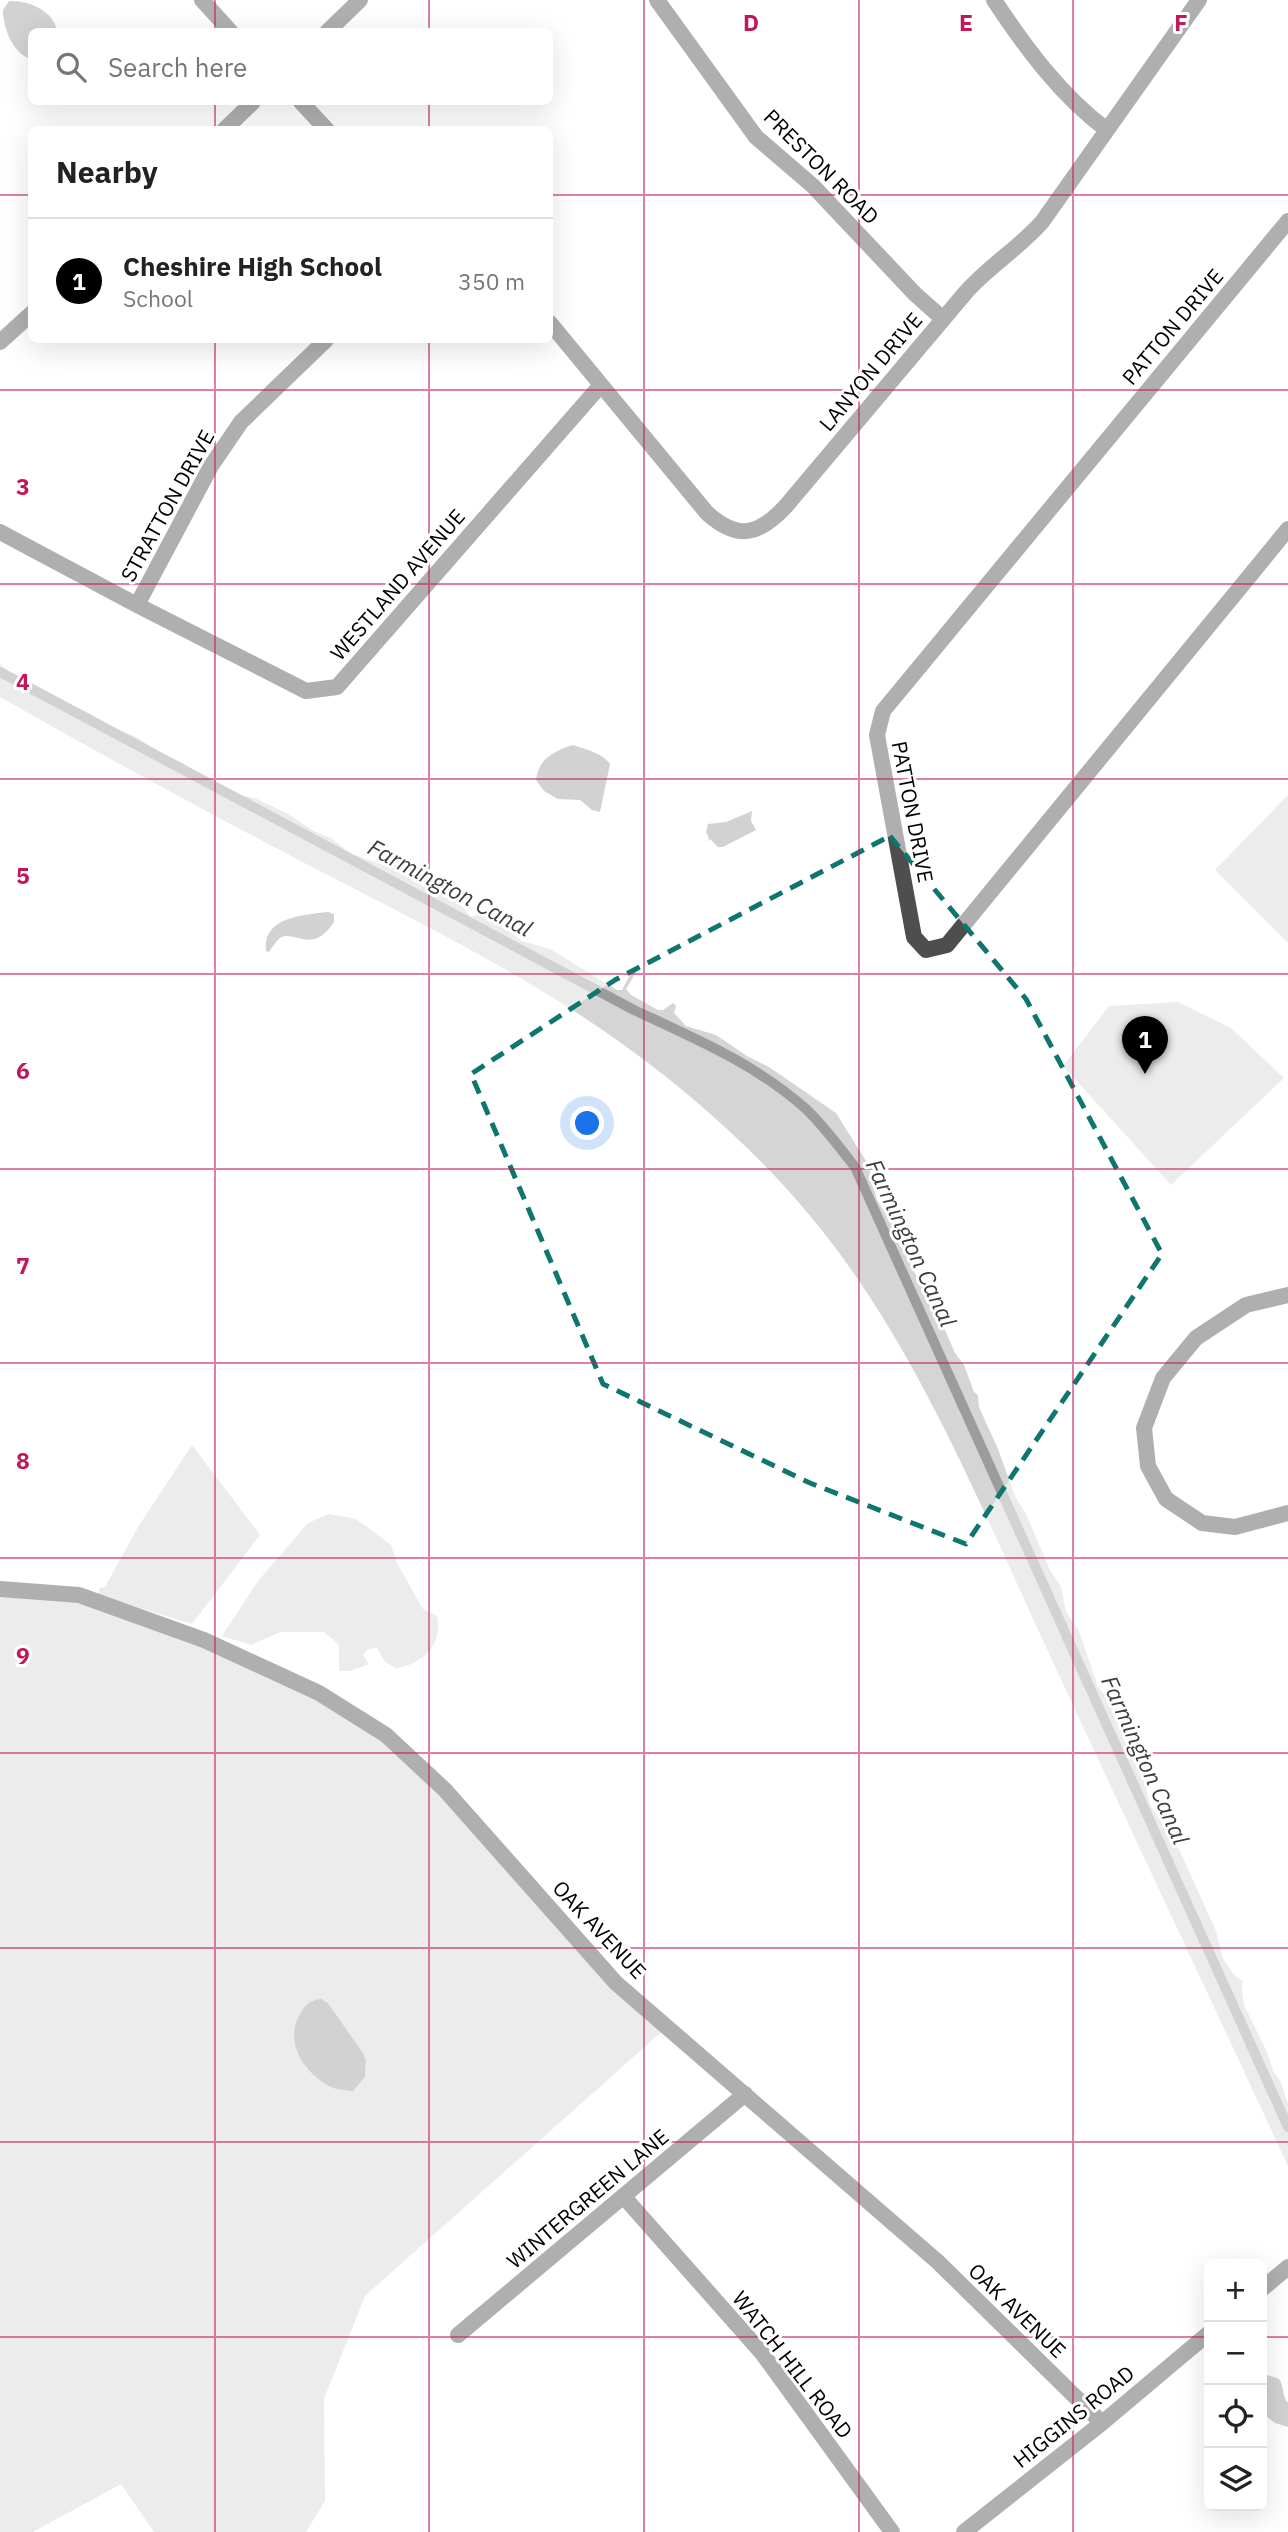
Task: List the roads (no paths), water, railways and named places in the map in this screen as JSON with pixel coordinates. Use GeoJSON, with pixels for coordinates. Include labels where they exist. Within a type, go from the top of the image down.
{"type":"FeatureCollection","features":[{"type":"Feature","properties":{"kind":"street"},"geometry":{"type":"LineString","coordinates":[[202,0],[227,28]]}},
{"type":"Feature","properties":{"kind":"street"},"geometry":{"type":"LineString","coordinates":[[331,28],[360,0]]}},
{"type":"Feature","properties":{"kind":"street","name":"PRESTON ROAD"},"geometry":{"type":"LineString","coordinates":[[657,0],[757,137],[813,186],[915,294],[943,319]]}},
{"type":"Feature","properties":{"kind":"street"},"geometry":{"type":"LineString","coordinates":[[994,0],[1026,48],[1086,112],[1107,130]]}},
{"type":"Feature","properties":{"kind":"street","name":"LANYON DRIVE"},"geometry":{"type":"LineString","coordinates":[[553,327],[707,513],[726,527],[751,532],[773,521],[977,279],[1028,237],[1054,205],[1199,0]]}},
{"type":"Feature","properties":{"kind":"street"},"geometry":{"type":"LineString","coordinates":[[228,126],[250,105]]}},
{"type":"Feature","properties":{"kind":"street"},"geometry":{"type":"LineString","coordinates":[[304,105],[323,126]]}},
{"type":"Feature","properties":{"kind":"street","name":"PATTON DRIVE"},"geometry":{"type":"LineString","coordinates":[[1288,221],[883,711],[877,735],[914,937],[926,950],[947,945],[1288,529]]}},
{"type":"Feature","properties":{"kind":"street"},"geometry":{"type":"LineString","coordinates":[[0,341],[28,316]]}},
{"type":"Feature","properties":{"kind":"street","name":"STRATTON DRIVE"},"geometry":{"type":"LineString","coordinates":[[137,605],[211,466],[241,422],[323,343]]}},
{"type":"Feature","properties":{"kind":"street","name":"WESTLAND AVENUE"},"geometry":{"type":"LineString","coordinates":[[0,531],[306,691],[337,687],[600,386]]}},
{"type":"Feature","properties":{"kind":"street"},"geometry":{"type":"LineString","coordinates":[[1288,1295],[1246,1305],[1196,1338],[1163,1378],[1144,1427],[1148,1466],[1166,1499],[1202,1523],[1235,1527],[1288,1513]]}},
{"type":"Feature","properties":{"kind":"street","name":"OAK AVENUE"},"geometry":{"type":"LineString","coordinates":[[0,1589],[79,1595],[204,1640],[319,1693],[386,1735],[445,1790],[616,1983],[938,2262],[1102,2423]]}},
{"type":"Feature","properties":{"kind":"street","name":"WINTERGREEN LANE"},"geometry":{"type":"LineString","coordinates":[[458,2335],[745,2094]]}},
{"type":"Feature","properties":{"kind":"street","name":"WATCH HILL ROAD"},"geometry":{"type":"LineString","coordinates":[[624,2197],[762,2353],[892,2532]]}},
{"type":"Feature","properties":{"kind":"street"},"geometry":{"type":"LineString","coordinates":[[1267,2285],[1288,2267]]}},
{"type":"Feature","properties":{"kind":"street","name":"HIGGINS ROAD"},"geometry":{"type":"LineString","coordinates":[[964,2532],[1102,2423],[1204,2337]]}},
{"type":"Feature","properties":{"kind":"waterway","name":"Farmington Canal"},"geometry":{"type":"LineString","coordinates":[[0,672],[634,1010],[724,1053],[787,1093],[819,1122],[855,1167],[1288,2127]]}},
{"type":"Feature","properties":{"kind":"place","name":"Cheshire High School"},"geometry":{"type":"Point","coordinates":[1145,1074]}}]}
